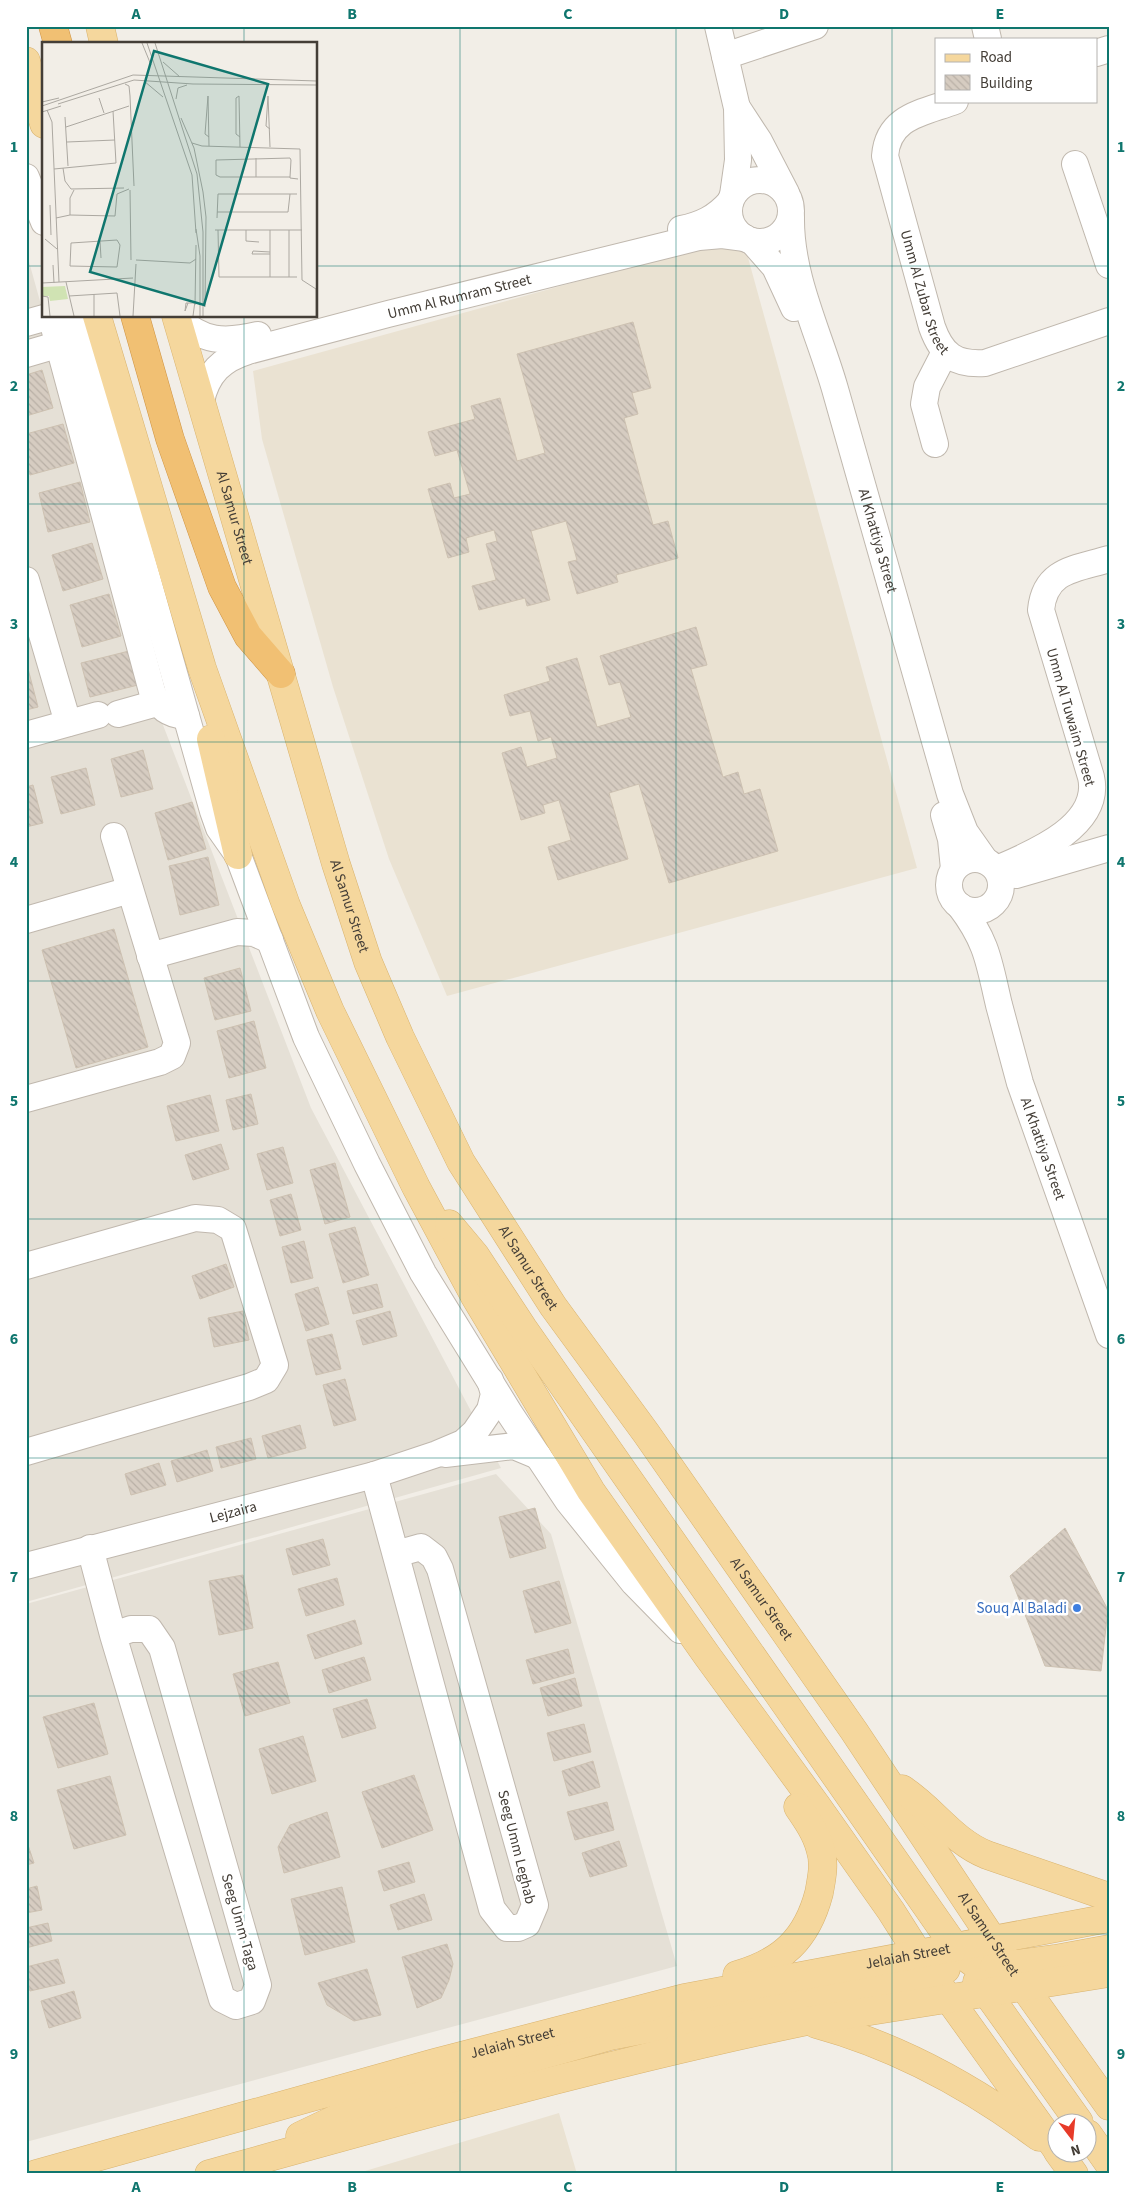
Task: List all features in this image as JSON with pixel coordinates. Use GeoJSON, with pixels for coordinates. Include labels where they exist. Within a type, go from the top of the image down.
{"type":"FeatureCollection","features":[{"type":"Feature","properties":{"kind":"highway"},"geometry":{"type":"LineString","coordinates":[[53,26],[57,42]]}},
{"type":"Feature","properties":{"kind":"highway"},"geometry":{"type":"LineString","coordinates":[[136,318],[170,439],[222,587],[248,636],[281,674]]}},
{"type":"Feature","properties":{"kind":"main road"},"geometry":{"type":"LineString","coordinates":[[100,26],[104,42]]}},
{"type":"Feature","properties":{"kind":"main road"},"geometry":{"type":"LineString","coordinates":[[26,61],[42,117]]}},
{"type":"Feature","properties":{"kind":"main road","name":"Al Samur Street"},"geometry":{"type":"LineString","coordinates":[[98,318],[202,668],[286,905],[330,1011],[416,1186],[474,1295],[591,1490],[891,1911],[970,1969],[1109,2106]]}},
{"type":"Feature","properties":{"kind":"main road","name":"Al Samur Street"},"geometry":{"type":"LineString","coordinates":[[176,318],[336,864],[368,962],[400,1037],[461,1162],[553,1306],[646,1433],[888,1781],[994,1939],[949,1999],[1048,2138]]}},
{"type":"Feature","properties":{"kind":"main road"},"geometry":{"type":"LineString","coordinates":[[202,668],[211,740],[238,855]]}},
{"type":"Feature","properties":{"kind":"main road"},"geometry":{"type":"LineString","coordinates":[[416,1186],[475,1255],[970,1969],[1072,2112]]}},
{"type":"Feature","properties":{"kind":"main road"},"geometry":{"type":"LineString","coordinates":[[684,1998],[704,1986],[764,1966],[790,1948],[809,1922],[816,1904],[823,1874],[821,1849],[816,1837],[732,1706],[708,1656]]}},
{"type":"Feature","properties":{"kind":"main road"},"geometry":{"type":"LineString","coordinates":[[888,1781],[916,1798],[953,1835],[969,1847],[995,1858],[1109,1897]]}},
{"type":"Feature","properties":{"kind":"main road","name":"Jelaiah Street"},"geometry":{"type":"LineString","coordinates":[[209,2174],[489,2097],[710,2042],[807,2021],[949,1999],[994,1939],[1109,1918]]}},
{"type":"Feature","properties":{"kind":"main road"},"geometry":{"type":"LineString","coordinates":[[264,2159],[310,2130],[365,2105],[610,2036],[970,1969],[1055,1959],[1109,1949]]}},
{"type":"Feature","properties":{"kind":"main road"},"geometry":{"type":"LineString","coordinates":[[970,1969],[1109,1972]]}},
{"type":"Feature","properties":{"kind":"main road","name":"Jelaiah Street"},"geometry":{"type":"LineString","coordinates":[[36,2174],[424,2065],[684,1998],[970,1969]]}},
{"type":"Feature","properties":{"kind":"main road"},"geometry":{"type":"LineString","coordinates":[[807,2021],[863,2038],[942,2074],[1010,2116],[1048,2144]]}},
{"type":"Feature","properties":{"kind":"main road"},"geometry":{"type":"LineString","coordinates":[[1098,2148],[1109,2164]]}},
{"type":"Feature","properties":{"kind":"main road","name":"Al Samur Street"},"geometry":{"type":"LineString","coordinates":[[1065,2162],[1074,2174]]}},
{"type":"Feature","properties":{"kind":"street","name":"Al Khattiya Street"},"geometry":{"type":"LineString","coordinates":[[718,26],[737,108],[739,152],[732,199]]}},
{"type":"Feature","properties":{"kind":"street"},"geometry":{"type":"LineString","coordinates":[[725,56],[815,26]]}},
{"type":"Feature","properties":{"kind":"street","name":"Umm Al Zubar Street"},"geometry":{"type":"LineString","coordinates":[[952,102],[900,123],[891,132],[886,143],[885,156],[932,327],[937,340],[945,352],[956,360],[970,364],[985,363],[1109,321]]}},
{"type":"Feature","properties":{"kind":"street","name":"Al Khattiya Street"},"geometry":{"type":"LineString","coordinates":[[737,108],[769,158],[788,205],[796,270],[832,378],[950,794],[964,832],[995,877],[990,959]]}},
{"type":"Feature","properties":{"kind":"street"},"geometry":{"type":"LineString","coordinates":[[1075,164],[1109,265]]}},
{"type":"Feature","properties":{"kind":"street"},"geometry":{"type":"LineString","coordinates":[[26,176],[42,217]]}},
{"type":"Feature","properties":{"kind":"street"},"geometry":{"type":"LineString","coordinates":[[759,180],[774,184],[788,205],[783,232],[776,237],[761,242],[748,240],[733,226],[730,219],[732,199],[740,187],[749,182],[759,180]]}},
{"type":"Feature","properties":{"kind":"street","name":"Umm Al Rumram Street"},"geometry":{"type":"LineString","coordinates":[[177,318],[191,330],[207,337],[231,340],[244,338],[395,298],[694,226],[714,217],[732,199]]}},
{"type":"Feature","properties":{"kind":"street","name":"Umm Al Rumram Street"},"geometry":{"type":"LineString","coordinates":[[201,401],[203,390],[214,370],[231,356],[388,314],[699,237],[722,235],[748,240]]}},
{"type":"Feature","properties":{"kind":"street","name":"Al Khattiya Street"},"geometry":{"type":"LineString","coordinates":[[748,240],[768,258],[783,282],[812,357],[951,839],[954,869]]}},
{"type":"Feature","properties":{"kind":"street"},"geometry":{"type":"LineString","coordinates":[[26,323],[44,318]]}},
{"type":"Feature","properties":{"kind":"street"},"geometry":{"type":"LineString","coordinates":[[53,318],[70,333],[150,685],[157,703],[167,712],[186,716]]}},
{"type":"Feature","properties":{"kind":"street"},"geometry":{"type":"LineString","coordinates":[[26,354],[70,333]]}},
{"type":"Feature","properties":{"kind":"street","name":"Al Samur Street"},"geometry":{"type":"LineString","coordinates":[[70,333],[219,828],[238,855],[306,1037],[367,1164],[423,1273],[538,1456],[593,1535],[652,1602],[708,1656]]}},
{"type":"Feature","properties":{"kind":"street"},"geometry":{"type":"LineString","coordinates":[[935,444],[924,404],[927,387],[945,352]]}},
{"type":"Feature","properties":{"kind":"street","name":"Umm Al Tuwaim Street"},"geometry":{"type":"LineString","coordinates":[[995,877],[1055,840],[1077,820],[1090,802],[1092,794],[1091,777],[1041,610],[1046,588],[1062,573],[1109,560]]}},
{"type":"Feature","properties":{"kind":"street"},"geometry":{"type":"LineString","coordinates":[[26,580],[68,723]]}},
{"type":"Feature","properties":{"kind":"street"},"geometry":{"type":"LineString","coordinates":[[26,735],[68,723],[157,703]]}},
{"type":"Feature","properties":{"kind":"street"},"geometry":{"type":"LineString","coordinates":[[26,1100],[160,1062],[172,1056],[177,1043],[114,836]]}},
{"type":"Feature","properties":{"kind":"street"},"geometry":{"type":"LineString","coordinates":[[995,877],[984,910],[968,910],[954,900],[949,885],[954,869],[967,860],[995,877],[1109,848]]}},
{"type":"Feature","properties":{"kind":"street"},"geometry":{"type":"LineString","coordinates":[[26,920],[130,890]]}},
{"type":"Feature","properties":{"kind":"street"},"geometry":{"type":"LineString","coordinates":[[237,932],[248,916],[254,899]]}},
{"type":"Feature","properties":{"kind":"street","name":"Al Khattiya Street"},"geometry":{"type":"LineString","coordinates":[[960,906],[977,931],[990,959],[1006,1034],[1020,1083],[1109,1335]]}},
{"type":"Feature","properties":{"kind":"street"},"geometry":{"type":"LineString","coordinates":[[150,956],[237,932],[254,933],[270,940]]}},
{"type":"Feature","properties":{"kind":"street"},"geometry":{"type":"LineString","coordinates":[[26,1266],[195,1218],[218,1220],[233,1229],[275,1365],[266,1380],[249,1387],[26,1452]]}},
{"type":"Feature","properties":{"kind":"street","name":"Lejzaira"},"geometry":{"type":"LineString","coordinates":[[26,1566],[374,1474],[437,1454],[463,1443],[474,1432],[490,1410],[494,1394],[490,1380]]}},
{"type":"Feature","properties":{"kind":"street","name":"Lejzaira"},"geometry":{"type":"LineString","coordinates":[[437,1454],[514,1446],[538,1456]]}},
{"type":"Feature","properties":{"kind":"street","name":"Seeg Umm Leghab"},"geometry":{"type":"LineString","coordinates":[[374,1474],[492,1909],[507,1928],[518,1928],[527,1924],[535,1905],[440,1569],[434,1558],[421,1547],[396,1554]]}},
{"type":"Feature","properties":{"kind":"street","name":"Seeg Umm Taga"},"geometry":{"type":"LineString","coordinates":[[90,1548],[113,1635],[222,2000],[236,2006],[252,2000],[258,1985],[162,1648],[149,1629],[131,1629],[113,1635]]}},
{"type":"Feature","properties":{"kind":"shaded area"},"geometry":{"type":"Polygon","coordinates":[[[742,236],[917,868],[447,996],[389,859],[333,687],[262,439],[253,371],[742,236]]]}},
{"type":"Feature","properties":{"kind":"shaded area"},"geometry":{"type":"Polygon","coordinates":[[[26,251],[42,308],[42,318],[45,318],[146,681],[311,1108],[501,1468],[26,1602],[26,251]]]}},
{"type":"Feature","properties":{"kind":"shaded area"},"geometry":{"type":"Polygon","coordinates":[[[496,1474],[551,1534],[677,1966],[26,2142],[26,1604],[496,1474]]]}},
{"type":"Feature","properties":{"kind":"shaded area"},"geometry":{"type":"Polygon","coordinates":[[[559,2113],[577,2174],[355,2174],[559,2113]]]}},
{"type":"Feature","properties":{"kind":"building"},"geometry":{"type":"Polygon","coordinates":[[[633,322],[651,388],[632,393],[638,414],[624,418],[653,525],[668,521],[678,558],[616,575],[618,582],[577,594],[568,562],[577,560],[566,521],[531,531],[550,600],[527,606],[525,598],[479,610],[472,586],[496,580],[486,544],[497,541],[494,530],[466,538],[469,552],[448,558],[428,489],[450,483],[454,498],[470,494],[457,450],[435,456],[428,432],[475,419],[471,406],[500,398],[517,461],[545,453],[517,354],[633,322]]]}},
{"type":"Feature","properties":{"kind":"building"},"geometry":{"type":"Polygon","coordinates":[[[42,370],[53,408],[26,416],[26,375],[42,370]]]}},
{"type":"Feature","properties":{"kind":"building"},"geometry":{"type":"Polygon","coordinates":[[[63,424],[74,463],[30,475],[26,463],[26,434],[63,424]]]}},
{"type":"Feature","properties":{"kind":"building"},"geometry":{"type":"Polygon","coordinates":[[[80,482],[90,522],[48,532],[39,493],[80,482]]]}},
{"type":"Feature","properties":{"kind":"building"},"geometry":{"type":"Polygon","coordinates":[[[92,543],[103,579],[63,591],[52,555],[92,543]]]}},
{"type":"Feature","properties":{"kind":"building"},"geometry":{"type":"Polygon","coordinates":[[[109,594],[121,636],[82,647],[70,605],[109,594]]]}},
{"type":"Feature","properties":{"kind":"building"},"geometry":{"type":"Polygon","coordinates":[[[696,627],[707,665],[691,669],[723,777],[738,772],[744,794],[760,789],[778,851],[669,883],[639,784],[609,793],[628,859],[558,880],[548,847],[571,840],[559,800],[543,805],[545,813],[521,820],[502,753],[521,747],[527,767],[557,758],[551,737],[538,741],[530,711],[510,716],[504,695],[550,681],[546,667],[577,658],[597,727],[631,717],[620,682],[609,685],[600,656],[696,627]]]}},
{"type":"Feature","properties":{"kind":"building"},"geometry":{"type":"Polygon","coordinates":[[[129,651],[138,685],[90,697],[81,663],[129,651]]]}},
{"type":"Feature","properties":{"kind":"building"},"geometry":{"type":"Polygon","coordinates":[[[26,661],[38,707],[26,710],[26,661]]]}},
{"type":"Feature","properties":{"kind":"building"},"geometry":{"type":"Polygon","coordinates":[[[143,750],[153,789],[121,797],[111,759],[143,750]]]}},
{"type":"Feature","properties":{"kind":"building"},"geometry":{"type":"Polygon","coordinates":[[[86,768],[95,805],[61,814],[51,777],[86,768]]]}},
{"type":"Feature","properties":{"kind":"building"},"geometry":{"type":"Polygon","coordinates":[[[33,785],[43,823],[26,827],[26,787],[33,785]]]}},
{"type":"Feature","properties":{"kind":"building"},"geometry":{"type":"Polygon","coordinates":[[[192,802],[206,849],[168,860],[155,813],[192,802]]]}},
{"type":"Feature","properties":{"kind":"building"},"geometry":{"type":"Polygon","coordinates":[[[208,857],[219,905],[180,915],[169,866],[208,857]]]}},
{"type":"Feature","properties":{"kind":"building"},"geometry":{"type":"Polygon","coordinates":[[[114,929],[148,1047],[76,1068],[42,950],[114,929]]]}},
{"type":"Feature","properties":{"kind":"building"},"geometry":{"type":"Polygon","coordinates":[[[240,968],[251,1011],[215,1020],[204,978],[240,968]]]}},
{"type":"Feature","properties":{"kind":"building"},"geometry":{"type":"Polygon","coordinates":[[[254,1021],[266,1068],[229,1078],[217,1031],[254,1021]]]}},
{"type":"Feature","properties":{"kind":"building"},"geometry":{"type":"Polygon","coordinates":[[[251,1094],[258,1124],[233,1130],[226,1100],[251,1094]]]}},
{"type":"Feature","properties":{"kind":"building"},"geometry":{"type":"Polygon","coordinates":[[[210,1095],[219,1131],[176,1141],[167,1106],[210,1095]]]}},
{"type":"Feature","properties":{"kind":"building"},"geometry":{"type":"Polygon","coordinates":[[[221,1144],[229,1169],[193,1180],[185,1155],[221,1144]]]}},
{"type":"Feature","properties":{"kind":"building"},"geometry":{"type":"Polygon","coordinates":[[[283,1147],[293,1183],[267,1190],[257,1154],[283,1147]]]}},
{"type":"Feature","properties":{"kind":"building"},"geometry":{"type":"Polygon","coordinates":[[[335,1163],[350,1217],[325,1224],[310,1170],[335,1163]]]}},
{"type":"Feature","properties":{"kind":"building"},"geometry":{"type":"Polygon","coordinates":[[[291,1194],[301,1230],[280,1236],[270,1200],[291,1194]]]}},
{"type":"Feature","properties":{"kind":"building"},"geometry":{"type":"Polygon","coordinates":[[[355,1227],[369,1275],[343,1283],[329,1234],[355,1227]]]}},
{"type":"Feature","properties":{"kind":"building"},"geometry":{"type":"Polygon","coordinates":[[[304,1241],[313,1278],[291,1283],[282,1247],[304,1241]]]}},
{"type":"Feature","properties":{"kind":"building"},"geometry":{"type":"Polygon","coordinates":[[[226,1264],[234,1287],[200,1299],[192,1276],[226,1264]]]}},
{"type":"Feature","properties":{"kind":"building"},"geometry":{"type":"Polygon","coordinates":[[[377,1284],[383,1307],[353,1314],[347,1291],[377,1284]]]}},
{"type":"Feature","properties":{"kind":"building"},"geometry":{"type":"Polygon","coordinates":[[[318,1287],[329,1324],[306,1331],[295,1294],[318,1287]]]}},
{"type":"Feature","properties":{"kind":"building"},"geometry":{"type":"Polygon","coordinates":[[[243,1311],[249,1340],[214,1347],[208,1318],[243,1311]]]}},
{"type":"Feature","properties":{"kind":"building"},"geometry":{"type":"Polygon","coordinates":[[[390,1311],[397,1336],[363,1345],[356,1321],[390,1311]]]}},
{"type":"Feature","properties":{"kind":"building"},"geometry":{"type":"Polygon","coordinates":[[[332,1334],[341,1369],[316,1375],[307,1340],[332,1334]]]}},
{"type":"Feature","properties":{"kind":"building"},"geometry":{"type":"Polygon","coordinates":[[[345,1379],[356,1420],[334,1426],[323,1385],[345,1379]]]}},
{"type":"Feature","properties":{"kind":"building"},"geometry":{"type":"Polygon","coordinates":[[[300,1425],[306,1448],[268,1458],[262,1436],[300,1425]]]}},
{"type":"Feature","properties":{"kind":"building"},"geometry":{"type":"Polygon","coordinates":[[[251,1438],[256,1459],[221,1468],[216,1447],[251,1438]]]}},
{"type":"Feature","properties":{"kind":"building"},"geometry":{"type":"Polygon","coordinates":[[[207,1450],[213,1471],[177,1482],[171,1461],[207,1450]]]}},
{"type":"Feature","properties":{"kind":"building"},"geometry":{"type":"Polygon","coordinates":[[[159,1463],[166,1485],[131,1495],[125,1474],[159,1463]]]}},
{"type":"Feature","properties":{"kind":"building"},"geometry":{"type":"Polygon","coordinates":[[[535,1508],[546,1548],[510,1558],[499,1517],[535,1508]]]}},
{"type":"Feature","properties":{"kind":"building"},"geometry":{"type":"Polygon","coordinates":[[[1065,1528],[1108,1610],[1101,1671],[1045,1666],[1010,1576],[1065,1528]]]}},
{"type":"Feature","properties":{"kind":"building"},"geometry":{"type":"Polygon","coordinates":[[[323,1539],[330,1565],[293,1575],[286,1549],[323,1539]]]}},
{"type":"Feature","properties":{"kind":"building"},"geometry":{"type":"Polygon","coordinates":[[[243,1575],[253,1628],[219,1635],[209,1581],[243,1575]]]}},
{"type":"Feature","properties":{"kind":"building"},"geometry":{"type":"Polygon","coordinates":[[[337,1578],[344,1605],[306,1616],[298,1589],[337,1578]]]}},
{"type":"Feature","properties":{"kind":"building"},"geometry":{"type":"Polygon","coordinates":[[[559,1581],[571,1623],[535,1633],[523,1591],[559,1581]]]}},
{"type":"Feature","properties":{"kind":"building"},"geometry":{"type":"Polygon","coordinates":[[[355,1620],[362,1644],[315,1659],[307,1635],[355,1620]]]}},
{"type":"Feature","properties":{"kind":"building"},"geometry":{"type":"Polygon","coordinates":[[[568,1649],[574,1673],[533,1684],[526,1660],[568,1649]]]}},
{"type":"Feature","properties":{"kind":"building"},"geometry":{"type":"Polygon","coordinates":[[[364,1657],[371,1680],[329,1693],[322,1670],[364,1657]]]}},
{"type":"Feature","properties":{"kind":"building"},"geometry":{"type":"Polygon","coordinates":[[[278,1662],[290,1703],[245,1716],[233,1674],[278,1662]]]}},
{"type":"Feature","properties":{"kind":"building"},"geometry":{"type":"Polygon","coordinates":[[[575,1678],[582,1706],[548,1716],[540,1688],[575,1678]]]}},
{"type":"Feature","properties":{"kind":"building"},"geometry":{"type":"Polygon","coordinates":[[[367,1699],[376,1728],[342,1738],[333,1709],[367,1699]]]}},
{"type":"Feature","properties":{"kind":"building"},"geometry":{"type":"Polygon","coordinates":[[[94,1703],[108,1754],[58,1768],[43,1717],[94,1703]]]}},
{"type":"Feature","properties":{"kind":"building"},"geometry":{"type":"Polygon","coordinates":[[[584,1724],[591,1752],[554,1761],[547,1733],[584,1724]]]}},
{"type":"Feature","properties":{"kind":"building"},"geometry":{"type":"Polygon","coordinates":[[[303,1736],[316,1781],[272,1794],[259,1749],[303,1736]]]}},
{"type":"Feature","properties":{"kind":"building"},"geometry":{"type":"Polygon","coordinates":[[[593,1761],[600,1787],[569,1796],[562,1771],[593,1761]]]}},
{"type":"Feature","properties":{"kind":"building"},"geometry":{"type":"Polygon","coordinates":[[[414,1775],[433,1830],[382,1848],[362,1792],[414,1775]]]}},
{"type":"Feature","properties":{"kind":"building"},"geometry":{"type":"Polygon","coordinates":[[[110,1776],[126,1835],[74,1849],[57,1790],[110,1776]]]}},
{"type":"Feature","properties":{"kind":"building"},"geometry":{"type":"Polygon","coordinates":[[[607,1802],[614,1830],[575,1840],[567,1812],[607,1802]]]}},
{"type":"Feature","properties":{"kind":"building"},"geometry":{"type":"Polygon","coordinates":[[[327,1812],[340,1857],[284,1873],[278,1847],[290,1825],[327,1812]]]}},
{"type":"Feature","properties":{"kind":"building"},"geometry":{"type":"Polygon","coordinates":[[[26,1839],[34,1863],[26,1865],[26,1839]]]}},
{"type":"Feature","properties":{"kind":"building"},"geometry":{"type":"Polygon","coordinates":[[[619,1841],[627,1866],[590,1877],[582,1853],[619,1841]]]}},
{"type":"Feature","properties":{"kind":"building"},"geometry":{"type":"Polygon","coordinates":[[[409,1862],[415,1882],[384,1891],[378,1871],[409,1862]]]}},
{"type":"Feature","properties":{"kind":"building"},"geometry":{"type":"Polygon","coordinates":[[[37,1886],[42,1910],[26,1913],[26,1889],[37,1886]]]}},
{"type":"Feature","properties":{"kind":"building"},"geometry":{"type":"Polygon","coordinates":[[[342,1887],[355,1942],[305,1955],[291,1899],[342,1887]]]}},
{"type":"Feature","properties":{"kind":"building"},"geometry":{"type":"Polygon","coordinates":[[[424,1894],[432,1920],[398,1930],[390,1905],[424,1894]]]}},
{"type":"Feature","properties":{"kind":"building"},"geometry":{"type":"Polygon","coordinates":[[[48,1923],[52,1941],[26,1948],[26,1928],[48,1923]]]}},
{"type":"Feature","properties":{"kind":"building"},"geometry":{"type":"Polygon","coordinates":[[[447,1944],[453,1964],[449,1980],[441,1998],[417,2008],[402,1957],[447,1944]]]}},
{"type":"Feature","properties":{"kind":"building"},"geometry":{"type":"Polygon","coordinates":[[[58,1959],[65,1983],[30,1991],[26,1967],[58,1959]]]}},
{"type":"Feature","properties":{"kind":"building"},"geometry":{"type":"Polygon","coordinates":[[[367,1969],[381,2015],[354,2021],[327,2005],[318,1983],[367,1969]]]}},
{"type":"Feature","properties":{"kind":"building"},"geometry":{"type":"Polygon","coordinates":[[[74,1991],[81,2018],[49,2028],[41,2001],[74,1991]]]}},
{"type":"Feature","properties":{"kind":"place","name":"Souq Al Baladi"},"geometry":{"type":"Point","coordinates":[1077,1608]}}]}
